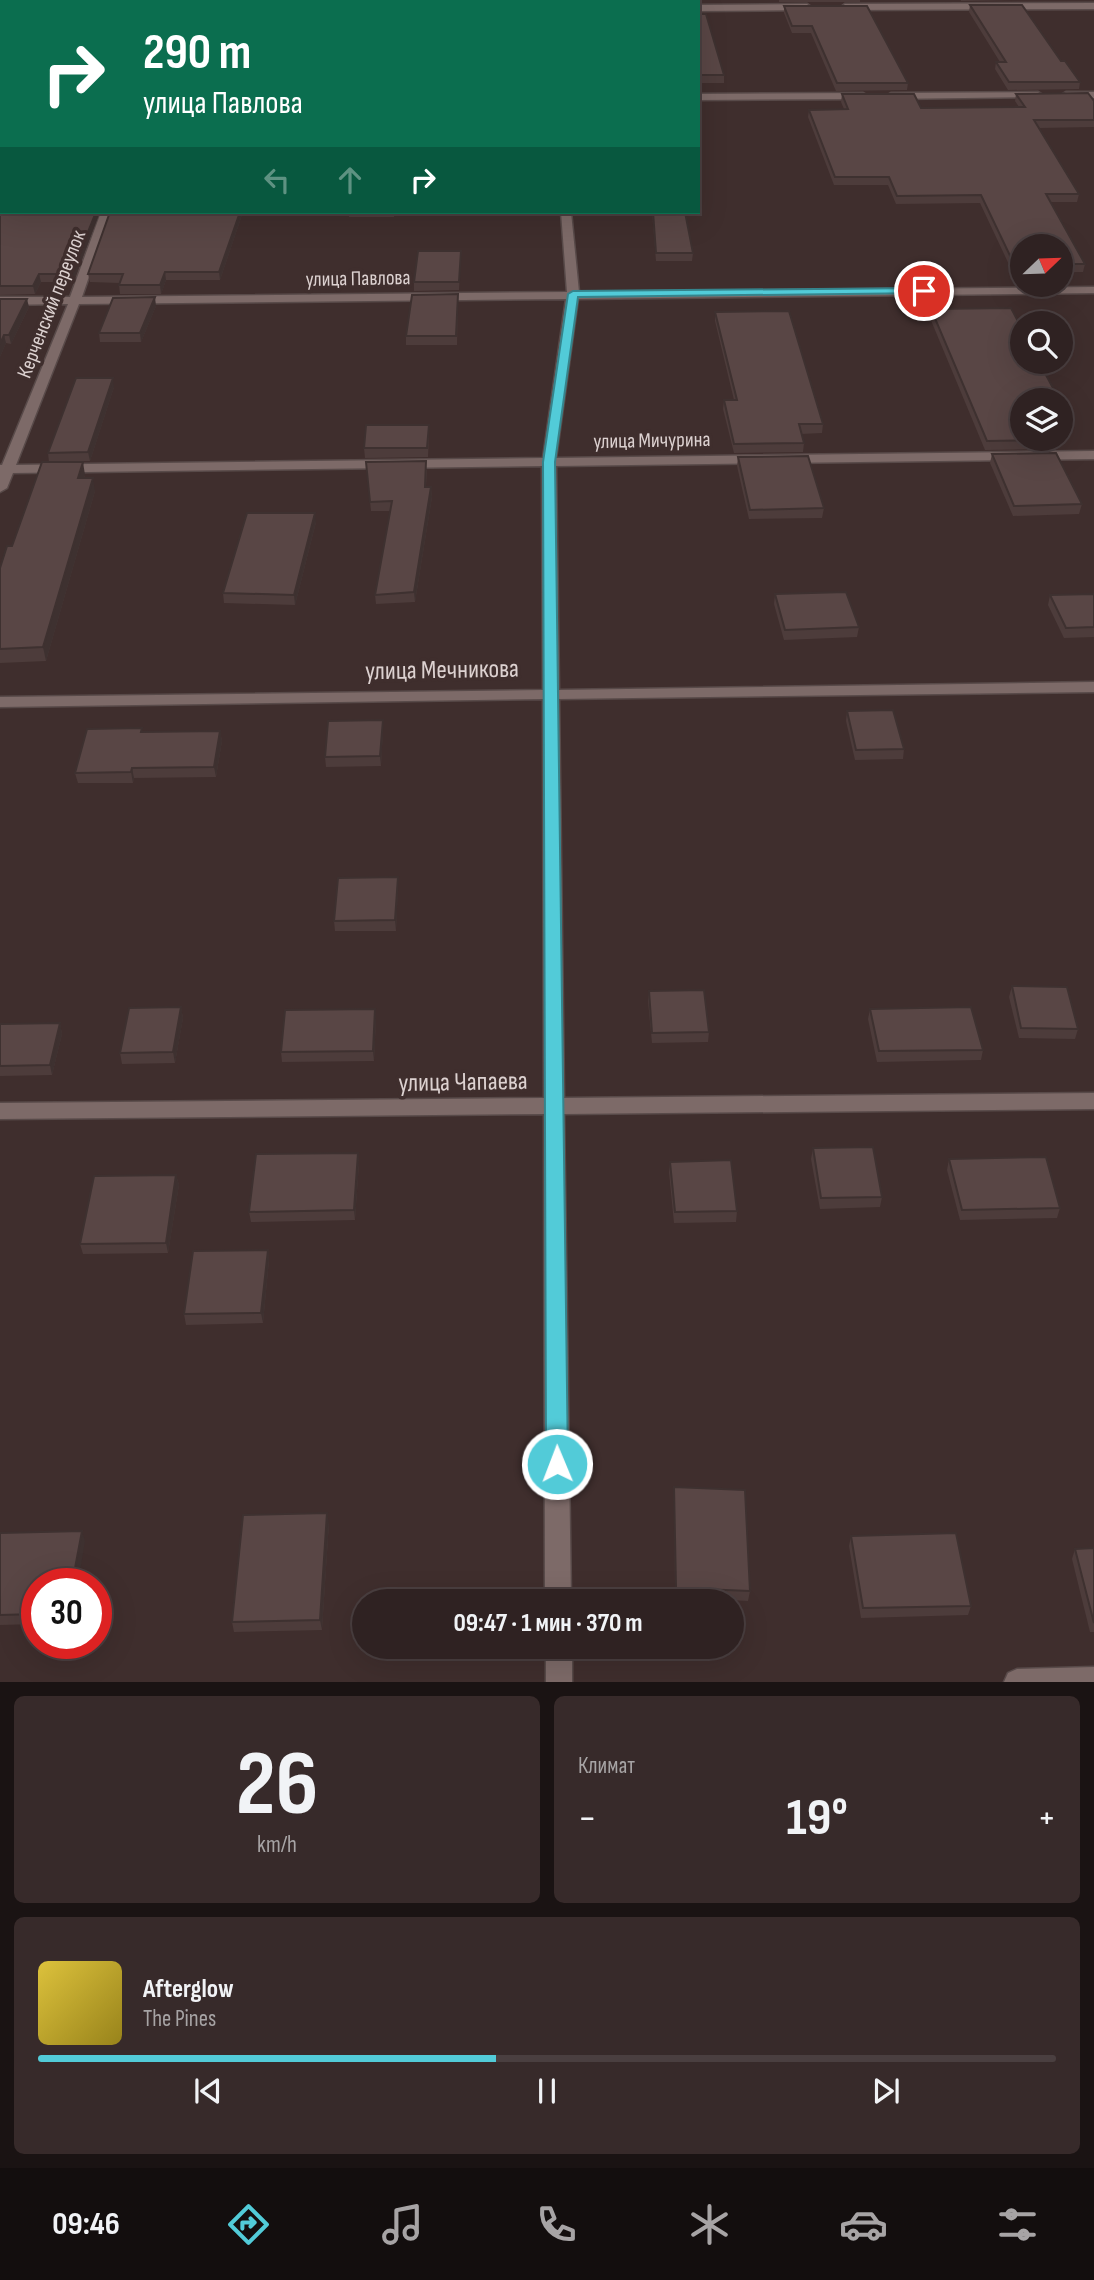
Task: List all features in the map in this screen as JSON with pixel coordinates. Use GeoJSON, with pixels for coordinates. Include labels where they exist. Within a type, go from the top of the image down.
{"type":"FeatureCollection","features":[{"type":"Feature","properties":{"kind":"street"},"geometry":{"type":"LineString","coordinates":[[838,7],[1090,6]]}},
{"type":"Feature","properties":{"kind":"street"},"geometry":{"type":"LineString","coordinates":[[700,8],[824,7]]}},
{"type":"Feature","properties":{"kind":"street"},"geometry":{"type":"LineString","coordinates":[[886,96],[1094,95]]}},
{"type":"Feature","properties":{"kind":"street"},"geometry":{"type":"LineString","coordinates":[[700,97],[872,96]]}},
{"type":"Feature","properties":{"kind":"street","name":"Керченский переулок"},"geometry":{"type":"LineString","coordinates":[[0,488],[4,469],[75,300],[105,214]]}},
{"type":"Feature","properties":{"kind":"street"},"geometry":{"type":"LineString","coordinates":[[558,1589],[549,462],[573,294],[566,214]]}},
{"type":"Feature","properties":{"kind":"street","name":"улица Павлова"},"geometry":{"type":"LineString","coordinates":[[0,301],[1094,290]]}},
{"type":"Feature","properties":{"kind":"street","name":"улица Мичурина"},"geometry":{"type":"LineString","coordinates":[[4,469],[1094,455]]}},
{"type":"Feature","properties":{"kind":"street","name":"улица Мечникова"},"geometry":{"type":"LineString","coordinates":[[0,702],[550,692],[1094,687]]}},
{"type":"Feature","properties":{"kind":"street","name":"улица Чапаева"},"geometry":{"type":"LineString","coordinates":[[0,1111],[1094,1101]]}},
{"type":"Feature","properties":{"kind":"street"},"geometry":{"type":"LineString","coordinates":[[559,1659],[559,1682]]}},
{"type":"Feature","properties":{"kind":"street"},"geometry":{"type":"LineString","coordinates":[[1017,1682],[1094,1680]]}},
{"type":"Feature","properties":{"kind":"building"},"geometry":{"type":"Polygon","coordinates":[[[970,5],[1022,5],[1061,61],[1065,61],[1080,82],[1009,82],[996,62],[1006,62],[970,5]]]}},
{"type":"Feature","properties":{"kind":"building"},"geometry":{"type":"Polygon","coordinates":[[[784,6],[867,6],[908,83],[837,83],[812,26],[792,26],[784,6]]]}},
{"type":"Feature","properties":{"kind":"building"},"geometry":{"type":"Polygon","coordinates":[[[700,14],[706,14],[724,75],[700,75],[700,14]]]}},
{"type":"Feature","properties":{"kind":"building"},"geometry":{"type":"Polygon","coordinates":[[[1088,93],[1094,101],[1094,120],[1034,120],[1079,194],[1046,194],[1068,234],[1010,234],[1010,256],[981,195],[897,196],[889,177],[835,177],[809,110],[848,109],[842,94],[914,94],[921,108],[1025,107],[1016,94],[1088,93]]]}},
{"type":"Feature","properties":{"kind":"building"},"geometry":{"type":"Polygon","coordinates":[[[0,214],[95,214],[71,274],[39,274],[33,286],[0,286],[0,214]]]}},
{"type":"Feature","properties":{"kind":"building"},"geometry":{"type":"Polygon","coordinates":[[[109,214],[239,214],[219,272],[165,272],[160,285],[119,285],[123,274],[88,274],[109,214]]]}},
{"type":"Feature","properties":{"kind":"building"},"geometry":{"type":"Polygon","coordinates":[[[653,214],[685,214],[693,253],[656,253],[653,214]]]}},
{"type":"Feature","properties":{"kind":"building"},"geometry":{"type":"Polygon","coordinates":[[[1073,242],[1085,264],[1073,264],[1073,242]]]}},
{"type":"Feature","properties":{"kind":"building"},"geometry":{"type":"Polygon","coordinates":[[[418,251],[461,251],[459,282],[414,282],[418,251]]]}},
{"type":"Feature","properties":{"kind":"building"},"geometry":{"type":"Polygon","coordinates":[[[458,294],[456,336],[406,336],[412,295],[458,294]]]}},
{"type":"Feature","properties":{"kind":"building"},"geometry":{"type":"Polygon","coordinates":[[[155,297],[140,333],[99,333],[113,298],[155,297]]]}},
{"type":"Feature","properties":{"kind":"building"},"geometry":{"type":"Polygon","coordinates":[[[0,299],[27,299],[9,335],[4,335],[0,344],[0,299]]]}},
{"type":"Feature","properties":{"kind":"building"},"geometry":{"type":"Polygon","coordinates":[[[1011,308],[1010,374],[1045,374],[1053,388],[1010,388],[1010,441],[987,441],[931,309],[1011,308]]]}},
{"type":"Feature","properties":{"kind":"building"},"geometry":{"type":"Polygon","coordinates":[[[789,311],[823,424],[799,424],[804,443],[734,444],[724,400],[737,400],[715,312],[789,311]]]}},
{"type":"Feature","properties":{"kind":"building"},"geometry":{"type":"Polygon","coordinates":[[[76,378],[113,378],[88,452],[48,453],[76,378]]]}},
{"type":"Feature","properties":{"kind":"building"},"geometry":{"type":"Polygon","coordinates":[[[366,425],[429,425],[427,448],[364,448],[366,425]]]}},
{"type":"Feature","properties":{"kind":"building"},"geometry":{"type":"Polygon","coordinates":[[[1056,453],[1082,504],[1014,506],[992,454],[1056,453]]]}},
{"type":"Feature","properties":{"kind":"building"},"geometry":{"type":"Polygon","coordinates":[[[808,456],[824,508],[750,510],[738,457],[808,456]]]}},
{"type":"Feature","properties":{"kind":"building"},"geometry":{"type":"Polygon","coordinates":[[[426,461],[425,487],[431,487],[414,592],[375,595],[392,501],[370,502],[366,462],[426,461]]]}},
{"type":"Feature","properties":{"kind":"building"},"geometry":{"type":"Polygon","coordinates":[[[42,462],[83,462],[78,478],[93,478],[43,647],[0,649],[0,568],[7,546],[12,546],[42,462]]]}},
{"type":"Feature","properties":{"kind":"building"},"geometry":{"type":"Polygon","coordinates":[[[247,513],[315,513],[294,595],[223,593],[247,513]]]}},
{"type":"Feature","properties":{"kind":"building"},"geometry":{"type":"Polygon","coordinates":[[[846,592],[859,627],[785,630],[775,594],[846,592]]]}},
{"type":"Feature","properties":{"kind":"building"},"geometry":{"type":"Polygon","coordinates":[[[1094,594],[1094,627],[1066,628],[1050,595],[1094,594]]]}},
{"type":"Feature","properties":{"kind":"building"},"geometry":{"type":"Polygon","coordinates":[[[893,710],[904,749],[856,750],[847,711],[893,710]]]}},
{"type":"Feature","properties":{"kind":"building"},"geometry":{"type":"Polygon","coordinates":[[[383,720],[380,756],[325,757],[328,721],[383,720]]]}},
{"type":"Feature","properties":{"kind":"building"},"geometry":{"type":"Polygon","coordinates":[[[142,728],[141,732],[220,731],[214,767],[132,768],[131,772],[75,773],[87,729],[142,728]]]}},
{"type":"Feature","properties":{"kind":"building"},"geometry":{"type":"Polygon","coordinates":[[[398,877],[395,920],[334,921],[338,878],[398,877]]]}},
{"type":"Feature","properties":{"kind":"building"},"geometry":{"type":"Polygon","coordinates":[[[1012,986],[1067,987],[1078,1029],[1021,1028],[1012,986]]]}},
{"type":"Feature","properties":{"kind":"building"},"geometry":{"type":"Polygon","coordinates":[[[704,990],[709,1032],[652,1033],[649,991],[704,990]]]}},
{"type":"Feature","properties":{"kind":"building"},"geometry":{"type":"Polygon","coordinates":[[[181,1007],[173,1052],[120,1053],[129,1008],[181,1007]]]}},
{"type":"Feature","properties":{"kind":"building"},"geometry":{"type":"Polygon","coordinates":[[[971,1007],[983,1050],[879,1051],[870,1009],[971,1007]]]}},
{"type":"Feature","properties":{"kind":"building"},"geometry":{"type":"Polygon","coordinates":[[[375,1009],[373,1051],[281,1052],[285,1010],[375,1009]]]}},
{"type":"Feature","properties":{"kind":"building"},"geometry":{"type":"Polygon","coordinates":[[[60,1023],[50,1065],[0,1066],[0,1024],[60,1023]]]}},
{"type":"Feature","properties":{"kind":"building"},"geometry":{"type":"Polygon","coordinates":[[[873,1147],[882,1197],[821,1198],[813,1148],[873,1147]]]}},
{"type":"Feature","properties":{"kind":"building"},"geometry":{"type":"Polygon","coordinates":[[[358,1153],[354,1210],[249,1212],[256,1154],[358,1153]]]}},
{"type":"Feature","properties":{"kind":"building"},"geometry":{"type":"Polygon","coordinates":[[[1046,1157],[1060,1208],[962,1210],[949,1159],[1046,1157]]]}},
{"type":"Feature","properties":{"kind":"building"},"geometry":{"type":"Polygon","coordinates":[[[731,1160],[737,1211],[675,1212],[670,1162],[731,1160]]]}},
{"type":"Feature","properties":{"kind":"building"},"geometry":{"type":"Polygon","coordinates":[[[176,1175],[166,1243],[80,1244],[94,1176],[176,1175]]]}},
{"type":"Feature","properties":{"kind":"building"},"geometry":{"type":"Polygon","coordinates":[[[268,1250],[261,1313],[184,1314],[193,1251],[268,1250]]]}},
{"type":"Feature","properties":{"kind":"building"},"geometry":{"type":"Polygon","coordinates":[[[674,1487],[745,1490],[750,1591],[676,1588],[674,1487]]]}},
{"type":"Feature","properties":{"kind":"building"},"geometry":{"type":"Polygon","coordinates":[[[327,1513],[320,1620],[232,1622],[243,1515],[327,1513]]]}},
{"type":"Feature","properties":{"kind":"building"},"geometry":{"type":"Polygon","coordinates":[[[82,1531],[75,1568],[21,1568],[21,1614],[0,1615],[0,1533],[82,1531]]]}},
{"type":"Feature","properties":{"kind":"building"},"geometry":{"type":"Polygon","coordinates":[[[956,1533],[971,1606],[863,1608],[851,1536],[956,1533]]]}},
{"type":"Feature","properties":{"kind":"building"},"geometry":{"type":"Polygon","coordinates":[[[1094,1548],[1094,1623],[1075,1549],[1094,1548]]]}},
{"type":"Feature","properties":{"kind":"route"},"geometry":{"type":"LineString","coordinates":[[557,1464],[549,462],[573,294],[924,291]]}}]}
